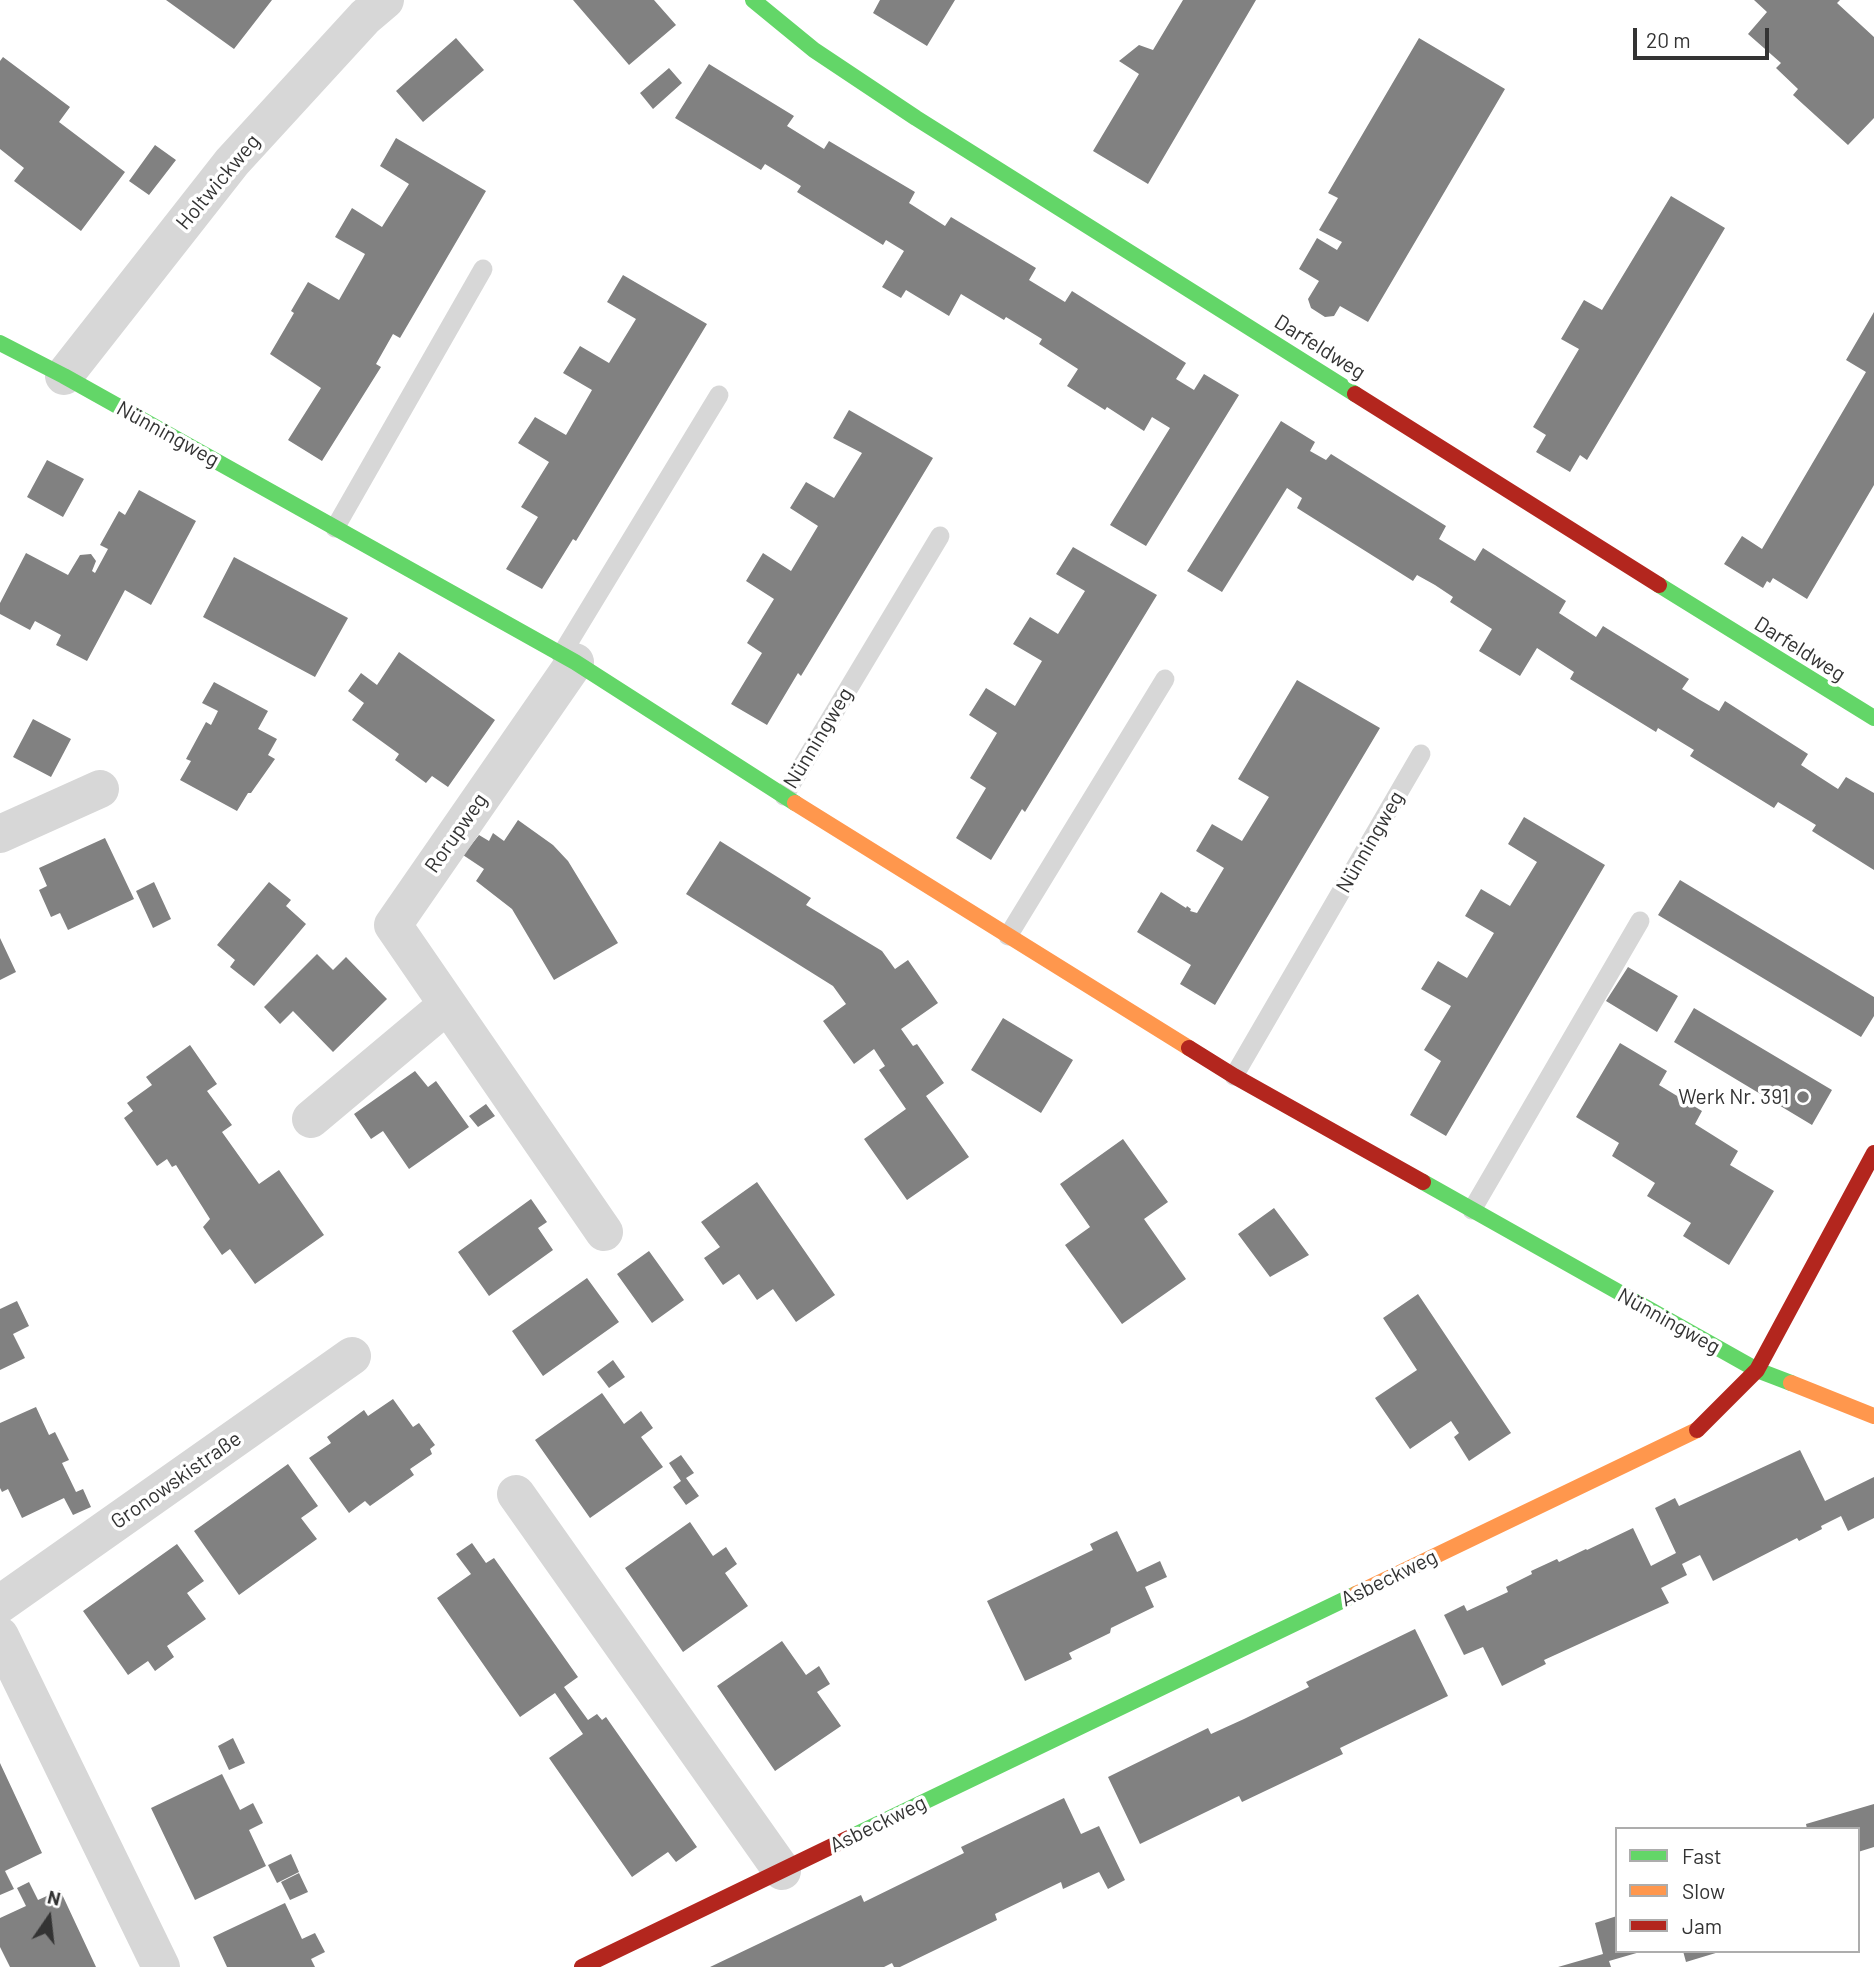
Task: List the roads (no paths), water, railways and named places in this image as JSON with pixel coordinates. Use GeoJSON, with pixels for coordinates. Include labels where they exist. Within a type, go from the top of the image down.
{"type":"FeatureCollection","features":[{"type":"Feature","properties":{"kind":"street","name":"Holtwickweg"},"geometry":{"type":"LineString","coordinates":[[64,376],[232,162],[365,17],[385,0]]}},
{"type":"Feature","properties":{"kind":"street","name":"Darfeldweg"},"geometry":{"type":"LineString","coordinates":[[753,0],[814,50],[916,118],[1793,670],[1874,718]]}},
{"type":"Feature","properties":{"kind":"street","name":"Nünningweg"},"geometry":{"type":"LineString","coordinates":[[0,343],[64,376],[568,659],[1234,1076],[1757,1370],[1874,1416]]}},
{"type":"Feature","properties":{"kind":"street","name":"Rorupweg"},"geometry":{"type":"LineString","coordinates":[[568,659],[393,925],[604,1232]]}},
{"type":"Feature","properties":{"kind":"street"},"geometry":{"type":"LineString","coordinates":[[0,834],[100,789]]}},
{"type":"Feature","properties":{"kind":"street"},"geometry":{"type":"LineString","coordinates":[[311,1119],[447,1004]]}},
{"type":"Feature","properties":{"kind":"street","name":"Asbeckweg"},"geometry":{"type":"LineString","coordinates":[[582,1967],[1699,1429],[1757,1370],[1874,1153]]}},
{"type":"Feature","properties":{"kind":"street","name":"Gronowskistraße"},"geometry":{"type":"LineString","coordinates":[[0,1604],[352,1356]]}},
{"type":"Feature","properties":{"kind":"street"},"geometry":{"type":"LineString","coordinates":[[516,1494],[782,1871]]}},
{"type":"Feature","properties":{"kind":"street"},"geometry":{"type":"LineString","coordinates":[[4,1657],[161,1967]]}},
{"type":"Feature","properties":{"kind":"lane"},"geometry":{"type":"LineString","coordinates":[[335,528],[484,269]]}},
{"type":"Feature","properties":{"kind":"lane"},"geometry":{"type":"LineString","coordinates":[[568,659],[719,395]]}},
{"type":"Feature","properties":{"kind":"lane","name":"Nünningweg"},"geometry":{"type":"LineString","coordinates":[[784,796],[940,536]]}},
{"type":"Feature","properties":{"kind":"lane"},"geometry":{"type":"LineString","coordinates":[[1008,936],[1165,679]]}},
{"type":"Feature","properties":{"kind":"lane","name":"Nünningweg"},"geometry":{"type":"LineString","coordinates":[[1234,1076],[1421,754]]}},
{"type":"Feature","properties":{"kind":"lane"},"geometry":{"type":"LineString","coordinates":[[1472,1210],[1640,921]]}},
{"type":"Feature","properties":{"kind":"place","name":"Werk Nr. 391"},"geometry":{"type":"Point","coordinates":[1803,1097]}}]}
